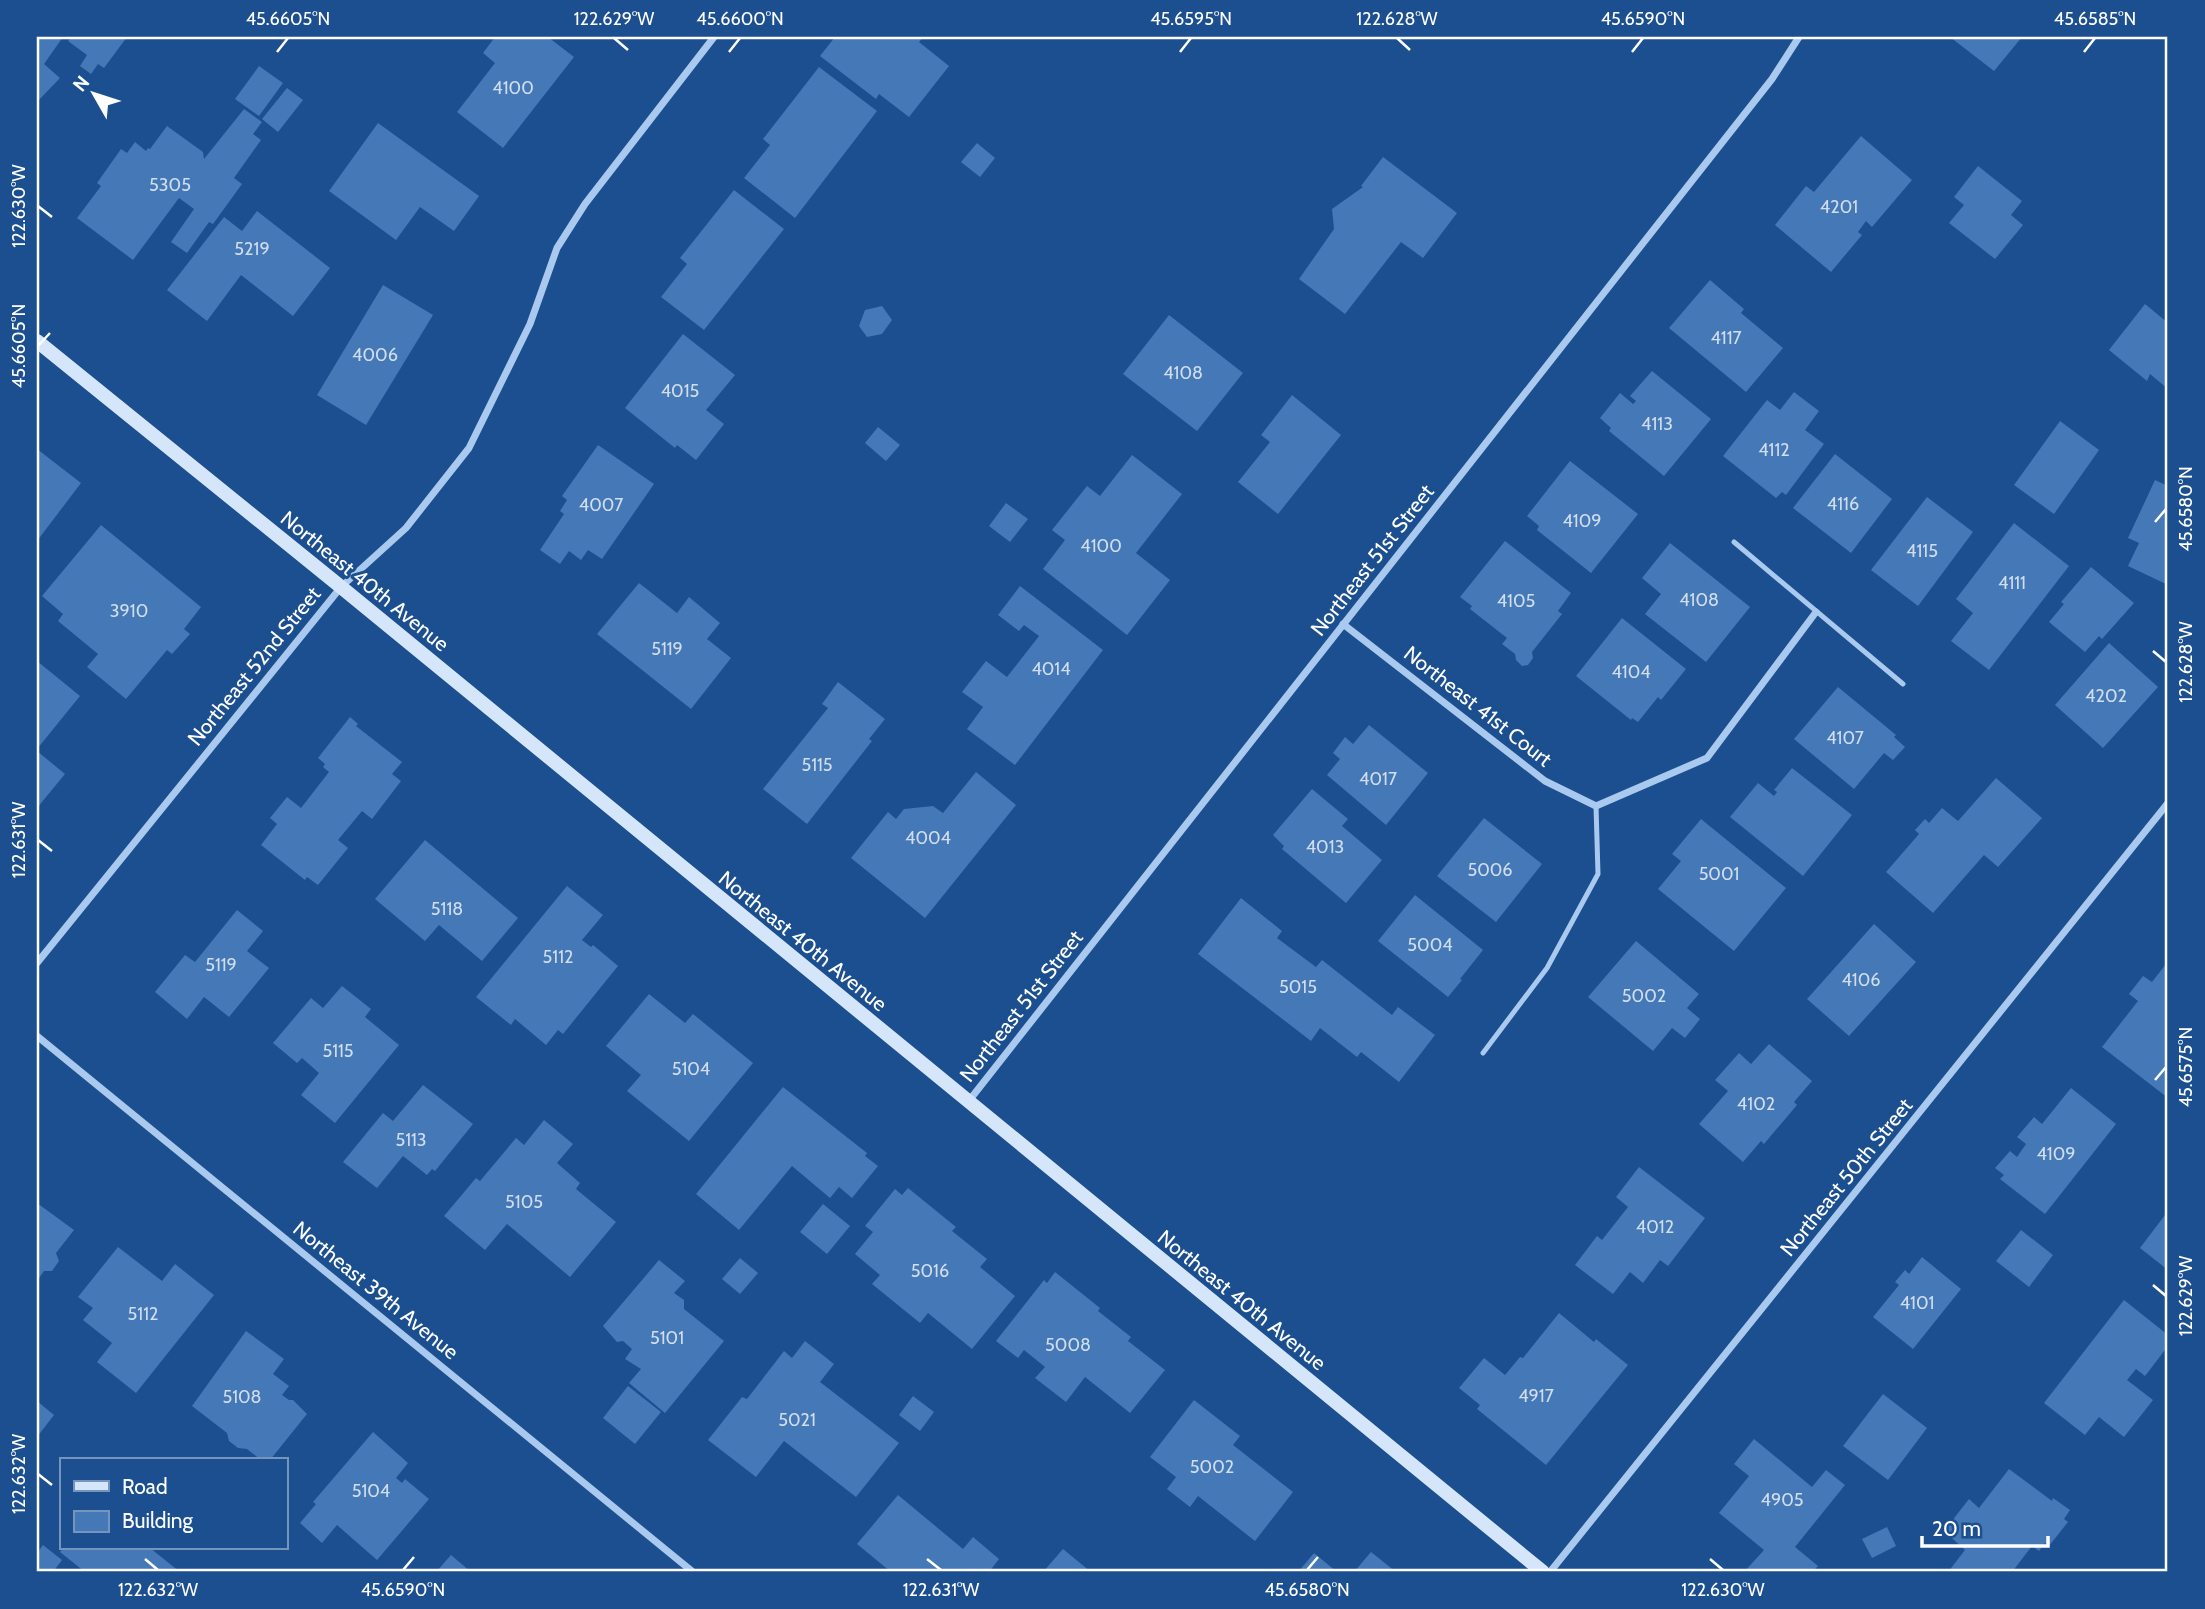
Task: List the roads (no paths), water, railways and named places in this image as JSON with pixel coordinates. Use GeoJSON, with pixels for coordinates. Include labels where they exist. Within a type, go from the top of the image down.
{"type":"FeatureCollection","features":[{"type":"Feature","properties":{"kind":"street","name":"Northeast 52nd Street"},"geometry":{"type":"LineString","coordinates":[[37,963],[341,587],[406,528],[469,448],[530,324],[557,248],[585,204],[714,37]]}},
{"type":"Feature","properties":{"kind":"street","name":"Northeast 51st Street"},"geometry":{"type":"LineString","coordinates":[[968,1102],[1772,79],[1799,37]]}},
{"type":"Feature","properties":{"kind":"street","name":"Northeast 40th Avenue"},"geometry":{"type":"LineString","coordinates":[[37,341],[1543,1572]]}},
{"type":"Feature","properties":{"kind":"street"},"geometry":{"type":"LineString","coordinates":[[1596,807],[1707,758],[1816,612]]}},
{"type":"Feature","properties":{"kind":"street","name":"Northeast 41st Court"},"geometry":{"type":"LineString","coordinates":[[1343,624],[1545,781],[1596,807]]}},
{"type":"Feature","properties":{"kind":"street","name":"Northeast 50th Street"},"geometry":{"type":"LineString","coordinates":[[1550,1572],[2168,803]]}},
{"type":"Feature","properties":{"kind":"street","name":"Northeast 39th Avenue"},"geometry":{"type":"LineString","coordinates":[[37,1036],[693,1572]]}},
{"type":"Feature","properties":{"kind":"lane"},"geometry":{"type":"LineString","coordinates":[[1734,542],[1903,684]]}},
{"type":"Feature","properties":{"kind":"lane"},"geometry":{"type":"LineString","coordinates":[[1483,1052],[1547,968],[1598,874],[1596,807]]}}]}
